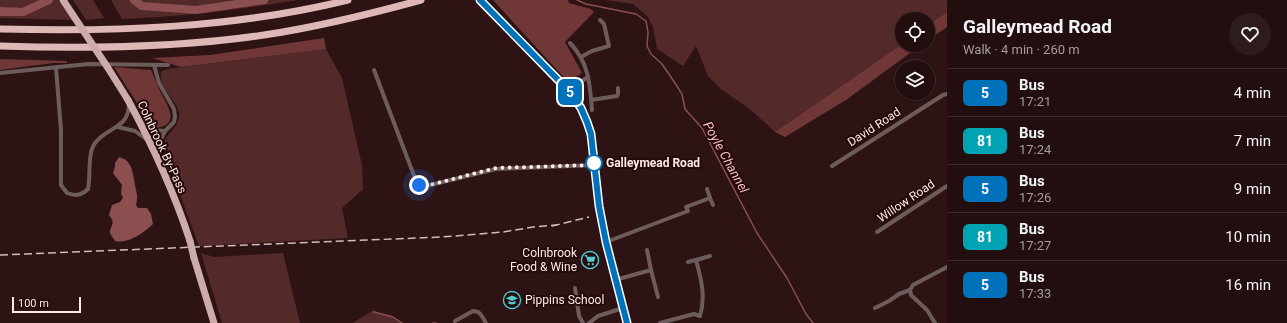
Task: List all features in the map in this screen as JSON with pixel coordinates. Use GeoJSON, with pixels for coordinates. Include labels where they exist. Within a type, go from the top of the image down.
{"type":"FeatureCollection","features":[{"type":"Feature","properties":{"kind":"highway","name":"Colnbrook By-Pass"},"geometry":{"type":"LineString","coordinates":[[63,0],[128,100],[158,159],[190,241],[213,321]]}},
{"type":"Feature","properties":{"kind":"highway"},"geometry":{"type":"LineString","coordinates":[[0,29],[102,30],[208,24],[253,19],[312,9],[348,0]]}},
{"type":"Feature","properties":{"kind":"highway"},"geometry":{"type":"LineString","coordinates":[[0,46],[114,48],[181,44],[264,35],[352,18],[421,0]]}},
{"type":"Feature","properties":{"kind":"street"},"geometry":{"type":"LineString","coordinates":[[480,0],[568,90],[581,108],[591,134],[599,206],[606,242],[627,323]]}},
{"type":"Feature","properties":{"kind":"street"},"geometry":{"type":"LineString","coordinates":[[581,57],[592,51],[609,46],[604,24],[600,20]]}},
{"type":"Feature","properties":{"kind":"street"},"geometry":{"type":"LineString","coordinates":[[570,43],[581,57],[587,70],[592,110]]}},
{"type":"Feature","properties":{"kind":"street"},"geometry":{"type":"LineString","coordinates":[[0,73],[88,64],[168,65]]}},
{"type":"Feature","properties":{"kind":"street"},"geometry":{"type":"LineString","coordinates":[[154,65],[159,83],[174,109],[175,120],[165,131],[159,143],[158,159]]}},
{"type":"Feature","properties":{"kind":"street"},"geometry":{"type":"LineString","coordinates":[[56,68],[61,130],[61,185],[69,194],[83,194],[88,189],[94,146],[106,132],[118,127],[127,115],[129,110],[128,100]]}},
{"type":"Feature","properties":{"kind":"street"},"geometry":{"type":"LineString","coordinates":[[374,70],[416,181],[422,187],[496,168],[594,165]]}},
{"type":"Feature","properties":{"kind":"street"},"geometry":{"type":"LineString","coordinates":[[568,90],[588,77]]}},
{"type":"Feature","properties":{"kind":"street"},"geometry":{"type":"LineString","coordinates":[[591,100],[617,96],[618,88]]}},
{"type":"Feature","properties":{"kind":"street","name":"David Road"},"geometry":{"type":"LineString","coordinates":[[832,166],[943,95],[947,94]]}},
{"type":"Feature","properties":{"kind":"street"},"geometry":{"type":"LineString","coordinates":[[138,119],[153,130],[165,131]]}},
{"type":"Feature","properties":{"kind":"street"},"geometry":{"type":"LineString","coordinates":[[118,127],[135,131],[150,142]]}},
{"type":"Feature","properties":{"kind":"street","name":"Willow Road"},"geometry":{"type":"LineString","coordinates":[[877,232],[947,186]]}},
{"type":"Feature","properties":{"kind":"street"},"geometry":{"type":"LineString","coordinates":[[706,189],[713,205]]}},
{"type":"Feature","properties":{"kind":"street"},"geometry":{"type":"LineString","coordinates":[[606,242],[686,214],[688,211],[686,207],[710,198]]}},
{"type":"Feature","properties":{"kind":"street"},"geometry":{"type":"LineString","coordinates":[[647,250],[658,296]]}},
{"type":"Feature","properties":{"kind":"street"},"geometry":{"type":"LineString","coordinates":[[688,262],[710,256]]}},
{"type":"Feature","properties":{"kind":"street"},"geometry":{"type":"LineString","coordinates":[[660,323],[694,314],[700,316],[704,305],[702,282],[696,260]]}},
{"type":"Feature","properties":{"kind":"street"},"geometry":{"type":"LineString","coordinates":[[875,308],[899,294],[910,290],[913,285],[947,267]]}},
{"type":"Feature","properties":{"kind":"street"},"geometry":{"type":"LineString","coordinates":[[616,280],[651,270]]}},
{"type":"Feature","properties":{"kind":"street"},"geometry":{"type":"LineString","coordinates":[[575,288],[579,316],[583,323]]}},
{"type":"Feature","properties":{"kind":"street"},"geometry":{"type":"LineString","coordinates":[[910,290],[911,295],[927,310],[935,323]]}},
{"type":"Feature","properties":{"kind":"street"},"geometry":{"type":"LineString","coordinates":[[589,323],[598,316],[623,308]]}},
{"type":"Feature","properties":{"kind":"street"},"geometry":{"type":"LineString","coordinates":[[455,321],[473,311],[476,311],[480,313],[486,323]]}},
{"type":"Feature","properties":{"kind":"shaded area"},"geometry":{"type":"Polygon","coordinates":[[[0,0],[58,0],[73,20],[0,18],[0,0]]]}},
{"type":"Feature","properties":{"kind":"shaded area"},"geometry":{"type":"Polygon","coordinates":[[[73,0],[93,0],[104,18],[86,20],[73,0]]]}},
{"type":"Feature","properties":{"kind":"shaded area"},"geometry":{"type":"Polygon","coordinates":[[[111,0],[297,0],[253,7],[166,17],[122,19],[111,0]]]}},
{"type":"Feature","properties":{"kind":"shaded area"},"geometry":{"type":"Polygon","coordinates":[[[493,0],[568,0],[569,3],[591,9],[594,12],[565,42],[582,73],[568,82],[493,0]]]}},
{"type":"Feature","properties":{"kind":"shaded area"},"geometry":{"type":"Polygon","coordinates":[[[606,0],[947,0],[947,12],[935,20],[935,12],[895,12],[895,49],[775,132],[751,110],[721,89],[708,76],[696,46],[683,66],[657,49],[653,27],[648,17],[633,4],[606,0]]]}},
{"type":"Feature","properties":{"kind":"shaded area"},"geometry":{"type":"Polygon","coordinates":[[[0,9],[17,9],[18,16],[0,16],[0,9]]]}},
{"type":"Feature","properties":{"kind":"shaded area"},"geometry":{"type":"Polygon","coordinates":[[[947,12],[947,27],[935,35],[935,20],[947,12]]]}},
{"type":"Feature","properties":{"kind":"shaded area"},"geometry":{"type":"Polygon","coordinates":[[[324,38],[326,49],[181,67],[152,58],[210,55],[324,38]]]}},
{"type":"Feature","properties":{"kind":"shaded area"},"geometry":{"type":"Polygon","coordinates":[[[326,49],[342,78],[362,165],[363,189],[342,208],[348,238],[199,246],[163,149],[165,139],[175,127],[179,119],[179,113],[175,103],[161,81],[162,71],[167,69],[326,49]]]}},
{"type":"Feature","properties":{"kind":"shaded area"},"geometry":{"type":"Polygon","coordinates":[[[895,49],[895,52],[911,52],[901,60],[895,60],[895,64],[846,100],[785,137],[775,132],[895,49]]]}},
{"type":"Feature","properties":{"kind":"shaded area"},"geometry":{"type":"Polygon","coordinates":[[[0,59],[67,61],[67,63],[53,63],[0,70],[0,59]]]}},
{"type":"Feature","properties":{"kind":"shaded area"},"geometry":{"type":"Polygon","coordinates":[[[114,67],[151,70],[169,109],[170,119],[168,123],[153,128],[114,67]]]}},
{"type":"Feature","properties":{"kind":"shaded area"},"geometry":{"type":"Polygon","coordinates":[[[119,157],[126,160],[132,168],[137,195],[136,205],[138,208],[147,208],[151,214],[153,224],[136,237],[120,242],[115,241],[110,232],[113,222],[109,215],[112,205],[120,202],[123,198],[121,193],[122,185],[113,173],[115,163],[119,157]]]}},
{"type":"Feature","properties":{"kind":"shaded area"},"geometry":{"type":"Polygon","coordinates":[[[201,253],[214,257],[283,253],[300,323],[222,323],[201,253]]]}},
{"type":"Feature","properties":{"kind":"shaded area"},"geometry":{"type":"Polygon","coordinates":[[[374,310],[378,313],[392,316],[401,323],[352,323],[374,310]]]}},
{"type":"Feature","properties":{"kind":"waterway"},"geometry":{"type":"LineString","coordinates":[[0,11],[23,12],[49,0]]}},
{"type":"Feature","properties":{"kind":"waterway"},"geometry":{"type":"LineString","coordinates":[[134,0],[142,6],[196,10],[264,0]]}},
{"type":"Feature","properties":{"kind":"waterway","name":"Poyle Channel"},"geometry":{"type":"LineString","coordinates":[[577,0],[586,4],[636,14],[646,21],[648,32],[647,46],[651,54],[662,64],[682,94],[685,109],[702,128],[757,233],[787,278],[806,314],[813,323]]}},
{"type":"Feature","properties":{"kind":"waterway"},"geometry":{"type":"LineString","coordinates":[[374,312],[393,317],[402,323]]}},
{"type":"Feature","properties":{"kind":"railway"},"geometry":{"type":"LineString","coordinates":[[552,226],[589,217]]}},
{"type":"Feature","properties":{"kind":"railway"},"geometry":{"type":"LineString","coordinates":[[0,255],[442,237],[503,232],[557,225]]}},
{"type":"Feature","properties":{"kind":"bus line","name":"5"},"geometry":{"type":"LineString","coordinates":[[480,0],[568,90],[581,108],[591,134],[599,206],[606,242],[627,323]]}},
{"type":"Feature","properties":{"kind":"place","name":"Galleymead Road"},"geometry":{"type":"Point","coordinates":[594,163]}},
{"type":"Feature","properties":{"kind":"place","name":"Colnbrook Food & Wine"},"geometry":{"type":"Point","coordinates":[590,260]}},
{"type":"Feature","properties":{"kind":"place","name":"Pippins School"},"geometry":{"type":"Point","coordinates":[512,300]}},
{"type":"Feature","properties":{"kind":"route"},"geometry":{"type":"LineString","coordinates":[[419,185],[422,187],[496,168],[555,167],[594,165],[594,163]]}}]}
